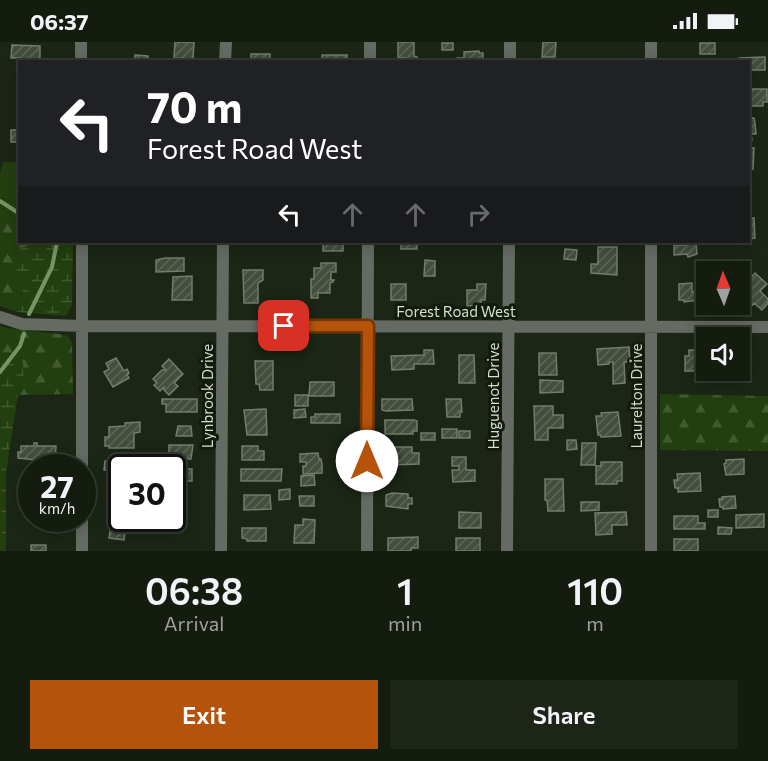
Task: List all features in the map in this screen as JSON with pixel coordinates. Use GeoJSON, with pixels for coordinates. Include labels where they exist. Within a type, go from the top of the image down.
{"type":"FeatureCollection","features":[{"type":"Feature","properties":{"kind":"street"},"geometry":{"type":"LineString","coordinates":[[81,42],[81,60]]}},
{"type":"Feature","properties":{"kind":"street"},"geometry":{"type":"LineString","coordinates":[[225,60],[226,42]]}},
{"type":"Feature","properties":{"kind":"street"},"geometry":{"type":"LineString","coordinates":[[370,42],[370,60]]}},
{"type":"Feature","properties":{"kind":"street"},"geometry":{"type":"LineString","coordinates":[[510,42],[510,60]]}},
{"type":"Feature","properties":{"kind":"street"},"geometry":{"type":"LineString","coordinates":[[651,42],[651,60]]}},
{"type":"Feature","properties":{"kind":"street"},"geometry":{"type":"LineString","coordinates":[[82,243],[82,454]]}},
{"type":"Feature","properties":{"kind":"street","name":"Lynbrook Drive"},"geometry":{"type":"LineString","coordinates":[[221,551],[223,243]]}},
{"type":"Feature","properties":{"kind":"street"},"geometry":{"type":"LineString","coordinates":[[367,551],[368,243]]}},
{"type":"Feature","properties":{"kind":"street","name":"Huguenot Drive"},"geometry":{"type":"LineString","coordinates":[[507,551],[509,243]]}},
{"type":"Feature","properties":{"kind":"street","name":"Laurelton Drive"},"geometry":{"type":"LineString","coordinates":[[651,243],[651,551]]}},
{"type":"Feature","properties":{"kind":"street","name":"Forest Road West"},"geometry":{"type":"LineString","coordinates":[[0,317],[22,324],[82,326],[768,327]]}},
{"type":"Feature","properties":{"kind":"street"},"geometry":{"type":"LineString","coordinates":[[82,532],[82,551]]}},
{"type":"Feature","properties":{"kind":"green space"},"geometry":{"type":"Polygon","coordinates":[[[3,162],[18,162],[18,205],[0,197],[0,173],[3,162]]]}},
{"type":"Feature","properties":{"kind":"green space"},"geometry":{"type":"Polygon","coordinates":[[[0,197],[18,205],[18,218],[13,217],[0,203],[0,197]]]}},
{"type":"Feature","properties":{"kind":"green space"},"geometry":{"type":"Polygon","coordinates":[[[0,203],[13,217],[18,218],[18,243],[35,243],[20,249],[24,286],[17,312],[0,306],[0,203]]]}},
{"type":"Feature","properties":{"kind":"green space"},"geometry":{"type":"Polygon","coordinates":[[[35,243],[73,243],[72,305],[66,316],[17,312],[24,286],[10,271],[20,249],[35,243]]]}},
{"type":"Feature","properties":{"kind":"green space"},"geometry":{"type":"Polygon","coordinates":[[[0,326],[67,335],[72,343],[73,394],[18,395],[24,381],[16,354],[0,353],[0,326]]]}},
{"type":"Feature","properties":{"kind":"green space"},"geometry":{"type":"Polygon","coordinates":[[[0,353],[16,354],[23,362],[24,381],[18,395],[6,472],[6,551],[0,551],[0,353]]]}},
{"type":"Feature","properties":{"kind":"green space"},"geometry":{"type":"Polygon","coordinates":[[[660,394],[768,396],[768,451],[660,450],[660,394]]]}},
{"type":"Feature","properties":{"kind":"building"},"geometry":{"type":"Polygon","coordinates":[[[175,42],[194,42],[193,59],[174,58],[175,42]]]}},
{"type":"Feature","properties":{"kind":"building"},"geometry":{"type":"Polygon","coordinates":[[[398,42],[414,42],[414,56],[417,60],[398,58],[398,42]]]}},
{"type":"Feature","properties":{"kind":"building"},"geometry":{"type":"Polygon","coordinates":[[[543,42],[556,42],[555,57],[542,57],[543,42]]]}},
{"type":"Feature","properties":{"kind":"building"},"geometry":{"type":"Polygon","coordinates":[[[442,43],[453,43],[453,50],[442,50],[442,43]]]}},
{"type":"Feature","properties":{"kind":"building"},"geometry":{"type":"Polygon","coordinates":[[[700,43],[715,43],[715,54],[700,54],[700,43]]]}},
{"type":"Feature","properties":{"kind":"building"},"geometry":{"type":"Polygon","coordinates":[[[12,45],[40,46],[40,60],[11,58],[12,45]]]}},
{"type":"Feature","properties":{"kind":"building"},"geometry":{"type":"Polygon","coordinates":[[[479,51],[483,53],[483,60],[457,60],[457,58],[464,58],[464,52],[479,51]]]}},
{"type":"Feature","properties":{"kind":"building"},"geometry":{"type":"Polygon","coordinates":[[[251,54],[270,54],[270,59],[282,59],[282,60],[251,60],[251,54]]]}},
{"type":"Feature","properties":{"kind":"building"},"geometry":{"type":"Polygon","coordinates":[[[135,55],[148,56],[148,60],[134,60],[135,55]]]}},
{"type":"Feature","properties":{"kind":"building"},"geometry":{"type":"Polygon","coordinates":[[[322,55],[347,55],[347,60],[322,60],[322,55]]]}},
{"type":"Feature","properties":{"kind":"building"},"geometry":{"type":"Polygon","coordinates":[[[765,57],[765,70],[750,70],[750,60],[739,60],[739,58],[765,57]]]}},
{"type":"Feature","properties":{"kind":"building"},"geometry":{"type":"Polygon","coordinates":[[[750,89],[767,89],[767,102],[763,102],[763,106],[750,106],[750,89]]]}},
{"type":"Feature","properties":{"kind":"building"},"geometry":{"type":"Polygon","coordinates":[[[750,118],[754,118],[756,134],[751,134],[752,140],[750,140],[750,118]]]}},
{"type":"Feature","properties":{"kind":"building"},"geometry":{"type":"Polygon","coordinates":[[[11,130],[18,130],[18,142],[11,142],[11,130]]]}},
{"type":"Feature","properties":{"kind":"building"},"geometry":{"type":"Polygon","coordinates":[[[750,148],[754,148],[753,169],[750,169],[750,148]]]}},
{"type":"Feature","properties":{"kind":"building"},"geometry":{"type":"Polygon","coordinates":[[[750,218],[754,218],[755,238],[750,239],[750,218]]]}},
{"type":"Feature","properties":{"kind":"building"},"geometry":{"type":"Polygon","coordinates":[[[323,243],[343,243],[343,251],[323,251],[323,243]]]}},
{"type":"Feature","properties":{"kind":"building"},"geometry":{"type":"Polygon","coordinates":[[[401,243],[417,243],[417,249],[401,249],[401,243]]]}},
{"type":"Feature","properties":{"kind":"building"},"geometry":{"type":"Polygon","coordinates":[[[684,243],[696,243],[697,254],[688,257],[687,254],[674,255],[674,245],[685,245],[684,243]]]}},
{"type":"Feature","properties":{"kind":"building"},"geometry":{"type":"Polygon","coordinates":[[[598,247],[617,247],[617,275],[591,273],[591,264],[598,264],[598,247]]]}},
{"type":"Feature","properties":{"kind":"building"},"geometry":{"type":"Polygon","coordinates":[[[565,249],[577,250],[576,260],[564,259],[565,249]]]}},
{"type":"Feature","properties":{"kind":"building"},"geometry":{"type":"Polygon","coordinates":[[[184,258],[184,271],[156,272],[156,260],[184,258]]]}},
{"type":"Feature","properties":{"kind":"building"},"geometry":{"type":"Polygon","coordinates":[[[425,260],[435,261],[435,276],[424,276],[425,260]]]}},
{"type":"Feature","properties":{"kind":"building"},"geometry":{"type":"Polygon","coordinates":[[[321,263],[336,263],[336,272],[331,272],[331,280],[334,280],[330,283],[330,293],[318,293],[318,298],[311,298],[311,279],[314,279],[314,268],[321,268],[321,263]]]}},
{"type":"Feature","properties":{"kind":"building"},"geometry":{"type":"Polygon","coordinates":[[[243,270],[263,270],[263,280],[258,283],[258,303],[244,303],[243,270]]]}},
{"type":"Feature","properties":{"kind":"building"},"geometry":{"type":"Polygon","coordinates":[[[755,273],[767,284],[760,291],[768,299],[768,303],[762,310],[754,303],[750,308],[750,278],[755,273]]]}},
{"type":"Feature","properties":{"kind":"building"},"geometry":{"type":"Polygon","coordinates":[[[192,276],[192,300],[172,300],[173,277],[192,276]]]}},
{"type":"Feature","properties":{"kind":"building"},"geometry":{"type":"Polygon","coordinates":[[[692,283],[692,292],[696,291],[696,300],[684,302],[684,300],[679,300],[679,284],[692,283]]]}},
{"type":"Feature","properties":{"kind":"building"},"geometry":{"type":"Polygon","coordinates":[[[391,284],[406,284],[406,300],[391,300],[391,284]]]}},
{"type":"Feature","properties":{"kind":"building"},"geometry":{"type":"Polygon","coordinates":[[[477,284],[486,284],[485,300],[481,300],[481,305],[467,306],[467,290],[477,290],[477,284]]]}},
{"type":"Feature","properties":{"kind":"building"},"geometry":{"type":"Polygon","coordinates":[[[629,347],[630,362],[624,362],[625,383],[613,384],[613,362],[598,365],[597,349],[629,347]]]}},
{"type":"Feature","properties":{"kind":"building"},"geometry":{"type":"Polygon","coordinates":[[[424,350],[433,350],[434,364],[414,364],[414,369],[392,370],[391,356],[424,355],[424,350]]]}},
{"type":"Feature","properties":{"kind":"building"},"geometry":{"type":"Polygon","coordinates":[[[689,350],[696,350],[696,371],[685,371],[685,356],[689,356],[689,350]]]}},
{"type":"Feature","properties":{"kind":"building"},"geometry":{"type":"Polygon","coordinates":[[[539,353],[556,353],[557,375],[539,375],[539,353]]]}},
{"type":"Feature","properties":{"kind":"building"},"geometry":{"type":"Polygon","coordinates":[[[459,355],[474,355],[475,383],[459,383],[459,355]]]}},
{"type":"Feature","properties":{"kind":"building"},"geometry":{"type":"Polygon","coordinates":[[[116,358],[124,371],[127,369],[129,378],[113,387],[104,372],[109,369],[106,363],[116,358]]]}},
{"type":"Feature","properties":{"kind":"building"},"geometry":{"type":"Polygon","coordinates":[[[169,359],[183,374],[174,383],[178,386],[169,395],[164,387],[160,391],[154,385],[157,383],[153,379],[162,370],[166,370],[162,366],[169,359]]]}},
{"type":"Feature","properties":{"kind":"building"},"geometry":{"type":"Polygon","coordinates":[[[255,361],[273,361],[273,390],[260,390],[259,384],[256,384],[255,361]]]}},
{"type":"Feature","properties":{"kind":"building"},"geometry":{"type":"Polygon","coordinates":[[[540,380],[563,381],[563,392],[540,393],[540,380]]]}},
{"type":"Feature","properties":{"kind":"building"},"geometry":{"type":"Polygon","coordinates":[[[310,382],[334,382],[334,396],[309,396],[310,382]]]}},
{"type":"Feature","properties":{"kind":"building"},"geometry":{"type":"Polygon","coordinates":[[[295,395],[308,395],[308,406],[295,406],[295,395]]]}},
{"type":"Feature","properties":{"kind":"building"},"geometry":{"type":"Polygon","coordinates":[[[162,399],[197,399],[197,412],[166,412],[166,404],[162,404],[162,399]]]}},
{"type":"Feature","properties":{"kind":"building"},"geometry":{"type":"Polygon","coordinates":[[[382,399],[412,399],[413,410],[382,410],[382,399]]]}},
{"type":"Feature","properties":{"kind":"building"},"geometry":{"type":"Polygon","coordinates":[[[446,399],[461,399],[460,417],[447,417],[446,399]]]}},
{"type":"Feature","properties":{"kind":"building"},"geometry":{"type":"Polygon","coordinates":[[[534,406],[553,406],[553,415],[563,415],[563,428],[548,428],[548,440],[535,440],[534,406]]]}},
{"type":"Feature","properties":{"kind":"building"},"geometry":{"type":"Polygon","coordinates":[[[266,409],[267,435],[247,435],[244,410],[266,409]]]}},
{"type":"Feature","properties":{"kind":"building"},"geometry":{"type":"Polygon","coordinates":[[[305,409],[306,417],[294,418],[294,410],[305,409]]]}},
{"type":"Feature","properties":{"kind":"building"},"geometry":{"type":"Polygon","coordinates":[[[618,412],[621,436],[601,437],[598,435],[596,416],[602,416],[601,413],[618,412]]]}},
{"type":"Feature","properties":{"kind":"building"},"geometry":{"type":"Polygon","coordinates":[[[315,414],[340,414],[340,423],[311,423],[311,417],[315,417],[315,414]]]}},
{"type":"Feature","properties":{"kind":"building"},"geometry":{"type":"Polygon","coordinates":[[[385,420],[417,421],[417,431],[413,431],[413,434],[385,434],[385,420]]]}},
{"type":"Feature","properties":{"kind":"building"},"geometry":{"type":"Polygon","coordinates":[[[140,422],[140,432],[134,433],[134,448],[105,446],[105,437],[109,437],[109,427],[140,422]]]}},
{"type":"Feature","properties":{"kind":"building"},"geometry":{"type":"Polygon","coordinates":[[[178,426],[191,426],[192,436],[176,436],[178,426]]]}},
{"type":"Feature","properties":{"kind":"building"},"geometry":{"type":"Polygon","coordinates":[[[442,429],[457,429],[457,438],[442,438],[442,429]]]}},
{"type":"Feature","properties":{"kind":"building"},"geometry":{"type":"Polygon","coordinates":[[[459,431],[470,431],[470,438],[459,438],[459,431]]]}},
{"type":"Feature","properties":{"kind":"building"},"geometry":{"type":"Polygon","coordinates":[[[421,433],[435,433],[435,440],[421,440],[421,433]]]}},
{"type":"Feature","properties":{"kind":"building"},"geometry":{"type":"Polygon","coordinates":[[[567,440],[576,440],[577,449],[567,450],[567,440]]]}},
{"type":"Feature","properties":{"kind":"building"},"geometry":{"type":"Polygon","coordinates":[[[34,443],[37,443],[37,446],[56,446],[56,454],[18,454],[21,452],[21,446],[34,446],[34,443]]]}},
{"type":"Feature","properties":{"kind":"building"},"geometry":{"type":"Polygon","coordinates":[[[582,443],[596,443],[595,465],[581,465],[582,443]]]}},
{"type":"Feature","properties":{"kind":"building"},"geometry":{"type":"Polygon","coordinates":[[[169,445],[193,445],[191,459],[186,459],[186,454],[169,454],[169,445]]]}},
{"type":"Feature","properties":{"kind":"building"},"geometry":{"type":"Polygon","coordinates":[[[242,446],[258,446],[258,451],[264,451],[264,460],[242,460],[242,446]]]}},
{"type":"Feature","properties":{"kind":"building"},"geometry":{"type":"Polygon","coordinates":[[[390,447],[412,447],[412,453],[419,453],[419,464],[390,465],[390,447]]]}},
{"type":"Feature","properties":{"kind":"building"},"geometry":{"type":"Polygon","coordinates":[[[318,453],[322,473],[303,474],[303,466],[306,466],[306,462],[300,462],[300,454],[318,453]]]}},
{"type":"Feature","properties":{"kind":"building"},"geometry":{"type":"Polygon","coordinates":[[[452,457],[466,457],[466,470],[475,470],[475,481],[453,482],[452,470],[459,470],[459,466],[452,466],[452,457]]]}},
{"type":"Feature","properties":{"kind":"building"},"geometry":{"type":"Polygon","coordinates":[[[744,459],[744,474],[726,475],[724,464],[726,460],[744,459]]]}},
{"type":"Feature","properties":{"kind":"building"},"geometry":{"type":"Polygon","coordinates":[[[105,461],[108,461],[108,470],[104,470],[105,461]]]}},
{"type":"Feature","properties":{"kind":"building"},"geometry":{"type":"Polygon","coordinates":[[[601,462],[622,462],[622,481],[617,481],[617,484],[596,484],[596,466],[601,466],[601,462]]]}},
{"type":"Feature","properties":{"kind":"building"},"geometry":{"type":"Polygon","coordinates":[[[186,469],[192,469],[192,481],[186,481],[186,469]]]}},
{"type":"Feature","properties":{"kind":"building"},"geometry":{"type":"Polygon","coordinates":[[[241,469],[282,469],[281,481],[241,481],[241,469]]]}},
{"type":"Feature","properties":{"kind":"building"},"geometry":{"type":"Polygon","coordinates":[[[700,473],[701,491],[678,492],[678,488],[675,488],[674,480],[678,480],[677,474],[700,473]]]}},
{"type":"Feature","properties":{"kind":"building"},"geometry":{"type":"Polygon","coordinates":[[[314,475],[315,485],[301,486],[301,476],[314,475]]]}},
{"type":"Feature","properties":{"kind":"building"},"geometry":{"type":"Polygon","coordinates":[[[545,479],[563,479],[564,511],[548,511],[547,500],[545,500],[545,479]]]}},
{"type":"Feature","properties":{"kind":"building"},"geometry":{"type":"Polygon","coordinates":[[[290,489],[290,499],[279,500],[279,490],[290,489]]]}},
{"type":"Feature","properties":{"kind":"building"},"geometry":{"type":"Polygon","coordinates":[[[408,494],[408,498],[412,498],[412,504],[408,504],[408,509],[386,506],[386,495],[408,494]]]}},
{"type":"Feature","properties":{"kind":"building"},"geometry":{"type":"Polygon","coordinates":[[[244,495],[270,495],[271,509],[244,510],[244,495]]]}},
{"type":"Feature","properties":{"kind":"building"},"geometry":{"type":"Polygon","coordinates":[[[299,496],[314,496],[314,506],[300,506],[299,496]]]}},
{"type":"Feature","properties":{"kind":"building"},"geometry":{"type":"Polygon","coordinates":[[[735,496],[736,508],[723,509],[720,507],[719,499],[735,496]]]}},
{"type":"Feature","properties":{"kind":"building"},"geometry":{"type":"Polygon","coordinates":[[[581,502],[599,502],[599,510],[581,511],[581,502]]]}},
{"type":"Feature","properties":{"kind":"building"},"geometry":{"type":"Polygon","coordinates":[[[708,510],[718,510],[718,517],[708,517],[708,510]]]}},
{"type":"Feature","properties":{"kind":"building"},"geometry":{"type":"Polygon","coordinates":[[[459,512],[481,513],[481,528],[459,528],[459,512]]]}},
{"type":"Feature","properties":{"kind":"building"},"geometry":{"type":"Polygon","coordinates":[[[626,512],[627,525],[612,525],[612,534],[596,535],[595,513],[626,512]]]}},
{"type":"Feature","properties":{"kind":"building"},"geometry":{"type":"Polygon","coordinates":[[[764,514],[764,527],[736,528],[736,515],[764,514]]]}},
{"type":"Feature","properties":{"kind":"building"},"geometry":{"type":"Polygon","coordinates":[[[674,516],[698,516],[698,523],[705,523],[705,529],[674,529],[674,516]]]}},
{"type":"Feature","properties":{"kind":"building"},"geometry":{"type":"Polygon","coordinates":[[[303,519],[315,520],[314,543],[294,543],[295,525],[303,525],[303,519]]]}},
{"type":"Feature","properties":{"kind":"building"},"geometry":{"type":"Polygon","coordinates":[[[718,527],[732,528],[731,534],[718,534],[718,527]]]}},
{"type":"Feature","properties":{"kind":"building"},"geometry":{"type":"Polygon","coordinates":[[[242,528],[266,528],[266,541],[247,541],[242,538],[242,528]]]}},
{"type":"Feature","properties":{"kind":"building"},"geometry":{"type":"Polygon","coordinates":[[[110,532],[125,532],[124,540],[109,538],[110,532]]]}},
{"type":"Feature","properties":{"kind":"building"},"geometry":{"type":"Polygon","coordinates":[[[418,537],[418,548],[411,548],[411,551],[388,551],[388,538],[418,537]]]}},
{"type":"Feature","properties":{"kind":"building"},"geometry":{"type":"Polygon","coordinates":[[[456,538],[480,538],[480,551],[456,551],[456,538]]]}},
{"type":"Feature","properties":{"kind":"building"},"geometry":{"type":"Polygon","coordinates":[[[674,539],[698,539],[698,551],[674,551],[674,539]]]}},
{"type":"Feature","properties":{"kind":"building"},"geometry":{"type":"Polygon","coordinates":[[[31,545],[46,545],[46,551],[31,551],[31,545]]]}},
{"type":"Feature","properties":{"kind":"waterway"},"geometry":{"type":"LineString","coordinates":[[0,201],[18,213]]}},
{"type":"Feature","properties":{"kind":"waterway"},"geometry":{"type":"LineString","coordinates":[[29,314],[52,267],[57,243]]}},
{"type":"Feature","properties":{"kind":"waterway"},"geometry":{"type":"LineString","coordinates":[[0,372],[20,346],[24,334]]}},
{"type":"Feature","properties":{"kind":"route"},"geometry":{"type":"LineString","coordinates":[[284,326],[368,326],[367,461]]}}]}
